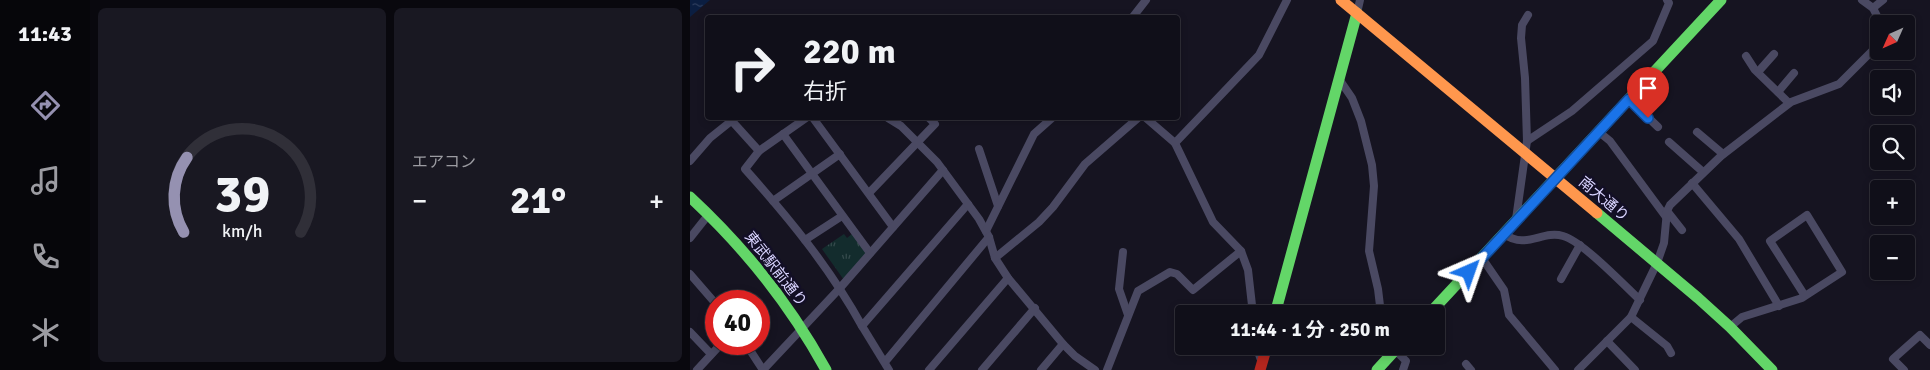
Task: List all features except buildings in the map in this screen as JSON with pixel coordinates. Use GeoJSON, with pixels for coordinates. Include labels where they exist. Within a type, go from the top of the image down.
{"type":"FeatureCollection","features":[{"type":"Feature","properties":{"kind":"street"},"geometry":{"type":"LineString","coordinates":[[1134,15],[1146,0]]}},
{"type":"Feature","properties":{"kind":"street"},"geometry":{"type":"LineString","coordinates":[[1175,143],[1260,55],[1287,0]]}},
{"type":"Feature","properties":{"kind":"street","name":"南大通り"},"geometry":{"type":"LineString","coordinates":[[1341,0],[1657,263],[1730,327],[1772,370]]}},
{"type":"Feature","properties":{"kind":"street"},"geometry":{"type":"LineString","coordinates":[[1277,305],[1360,0]]}},
{"type":"Feature","properties":{"kind":"street"},"geometry":{"type":"LineString","coordinates":[[1527,141],[1572,111],[1653,41],[1669,3],[1667,0]]}},
{"type":"Feature","properties":{"kind":"street"},"geometry":{"type":"LineString","coordinates":[[1438,305],[1722,0]]}},
{"type":"Feature","properties":{"kind":"street"},"geometry":{"type":"LineString","coordinates":[[1862,0],[1873,8],[1876,15]]}},
{"type":"Feature","properties":{"kind":"street"},"geometry":{"type":"LineString","coordinates":[[1873,8],[1883,0]]}},
{"type":"Feature","properties":{"kind":"street"},"geometry":{"type":"LineString","coordinates":[[1516,222],[1527,141],[1526,78],[1520,38],[1522,25],[1528,16]]}},
{"type":"Feature","properties":{"kind":"street"},"geometry":{"type":"LineString","coordinates":[[1578,370],[1631,317],[1657,263],[1664,242],[1667,214],[1670,205],[1723,154],[1789,103],[1839,84],[1870,53]]}},
{"type":"Feature","properties":{"kind":"street"},"geometry":{"type":"LineString","coordinates":[[1758,72],[1774,54]]}},
{"type":"Feature","properties":{"kind":"street"},"geometry":{"type":"LineString","coordinates":[[1746,56],[1758,72],[1789,103]]}},
{"type":"Feature","properties":{"kind":"street"},"geometry":{"type":"LineString","coordinates":[[1778,92],[1794,73]]}},
{"type":"Feature","properties":{"kind":"street"},"geometry":{"type":"LineString","coordinates":[[1338,79],[1352,98],[1361,121],[1372,165],[1374,186],[1369,251],[1380,305]]}},
{"type":"Feature","properties":{"kind":"street"},"geometry":{"type":"LineString","coordinates":[[1629,99],[1658,127]]}},
{"type":"Feature","properties":{"kind":"street"},"geometry":{"type":"LineString","coordinates":[[690,161],[710,138],[732,120]]}},
{"type":"Feature","properties":{"kind":"street"},"geometry":{"type":"LineString","coordinates":[[734,120],[759,151]]}},
{"type":"Feature","properties":{"kind":"street"},"geometry":{"type":"LineString","coordinates":[[803,120],[759,151],[745,169],[805,240],[840,288],[889,370]]}},
{"type":"Feature","properties":{"kind":"street"},"geometry":{"type":"LineString","coordinates":[[814,120],[893,227]]}},
{"type":"Feature","properties":{"kind":"street"},"geometry":{"type":"LineString","coordinates":[[890,120],[917,142],[943,170],[988,234],[994,258],[1008,278],[1035,308],[1063,344],[1075,356],[1095,370]]}},
{"type":"Feature","properties":{"kind":"street"},"geometry":{"type":"LineString","coordinates":[[868,193],[934,124],[930,120]]}},
{"type":"Feature","properties":{"kind":"street"},"geometry":{"type":"LineString","coordinates":[[885,362],[988,234],[998,206],[1034,134],[1050,120]]}},
{"type":"Feature","properties":{"kind":"street"},"geometry":{"type":"LineString","coordinates":[[994,258],[1038,222],[1053,207],[1085,164],[1136,120]]}},
{"type":"Feature","properties":{"kind":"street"},"geometry":{"type":"LineString","coordinates":[[1148,120],[1175,143],[1214,222],[1241,251],[1248,270],[1252,305]]}},
{"type":"Feature","properties":{"kind":"street"},"geometry":{"type":"LineString","coordinates":[[1599,132],[1610,141],[1667,214],[1682,230]]}},
{"type":"Feature","properties":{"kind":"street"},"geometry":{"type":"LineString","coordinates":[[1697,132],[1723,154]]}},
{"type":"Feature","properties":{"kind":"street"},"geometry":{"type":"LineString","coordinates":[[783,134],[870,253]]}},
{"type":"Feature","properties":{"kind":"street"},"geometry":{"type":"LineString","coordinates":[[1669,142],[1703,172]]}},
{"type":"Feature","properties":{"kind":"street"},"geometry":{"type":"LineString","coordinates":[[979,149],[998,206]]}},
{"type":"Feature","properties":{"kind":"street"},"geometry":{"type":"LineString","coordinates":[[773,200],[840,154]]}},
{"type":"Feature","properties":{"kind":"street"},"geometry":{"type":"LineString","coordinates":[[753,355],[763,370],[840,288],[943,170]]}},
{"type":"Feature","properties":{"kind":"street"},"geometry":{"type":"LineString","coordinates":[[1692,183],[1739,239],[1779,306]]}},
{"type":"Feature","properties":{"kind":"street","name":"東武駅前通り"},"geometry":{"type":"LineString","coordinates":[[690,197],[709,214],[753,262],[802,328],[826,370]]}},
{"type":"Feature","properties":{"kind":"street"},"geometry":{"type":"LineString","coordinates":[[862,326],[968,204]]}},
{"type":"Feature","properties":{"kind":"street"},"geometry":{"type":"LineString","coordinates":[[690,238],[709,214]]}},
{"type":"Feature","properties":{"kind":"street"},"geometry":{"type":"LineString","coordinates":[[1730,327],[1742,317],[1805,296],[1842,272],[1808,215],[1770,241],[1805,296]]}},
{"type":"Feature","properties":{"kind":"street"},"geometry":{"type":"LineString","coordinates":[[805,240],[842,216]]}},
{"type":"Feature","properties":{"kind":"street"},"geometry":{"type":"LineString","coordinates":[[1504,234],[1512,240],[1530,240],[1552,235],[1563,236],[1580,245],[1640,300]]}},
{"type":"Feature","properties":{"kind":"street"},"geometry":{"type":"LineString","coordinates":[[1561,279],[1580,245]]}},
{"type":"Feature","properties":{"kind":"street"},"geometry":{"type":"LineString","coordinates":[[1107,370],[1138,291],[1170,272],[1177,274],[1193,290],[1241,251]]}},
{"type":"Feature","properties":{"kind":"street"},"geometry":{"type":"LineString","coordinates":[[1123,252],[1119,289],[1128,315]]}},
{"type":"Feature","properties":{"kind":"street"},"geometry":{"type":"LineString","coordinates":[[1482,258],[1504,290],[1509,315],[1555,370]]}},
{"type":"Feature","properties":{"kind":"street"},"geometry":{"type":"LineString","coordinates":[[690,274],[705,291]]}},
{"type":"Feature","properties":{"kind":"street"},"geometry":{"type":"LineString","coordinates":[[929,370],[1008,278]]}},
{"type":"Feature","properties":{"kind":"street"},"geometry":{"type":"LineString","coordinates":[[982,370],[1035,308]]}},
{"type":"Feature","properties":{"kind":"street"},"geometry":{"type":"LineString","coordinates":[[1631,317],[1667,346],[1671,353]]}},
{"type":"Feature","properties":{"kind":"street"},"geometry":{"type":"LineString","coordinates":[[690,332],[705,348]]}},
{"type":"Feature","properties":{"kind":"street"},"geometry":{"type":"LineString","coordinates":[[1904,370],[1893,359],[1920,335],[1930,345]]}},
{"type":"Feature","properties":{"kind":"street"},"geometry":{"type":"LineString","coordinates":[[1607,341],[1635,370]]}},
{"type":"Feature","properties":{"kind":"street"},"geometry":{"type":"LineString","coordinates":[[1041,370],[1063,344]]}},
{"type":"Feature","properties":{"kind":"street"},"geometry":{"type":"LineString","coordinates":[[697,370],[710,355]]}},
{"type":"Feature","properties":{"kind":"street"},"geometry":{"type":"LineString","coordinates":[[1377,370],[1388,355]]}},
{"type":"Feature","properties":{"kind":"street"},"geometry":{"type":"LineString","coordinates":[[1398,355],[1406,361],[1403,370]]}},
{"type":"Feature","properties":{"kind":"green space"},"geometry":{"type":"Polygon","coordinates":[[[844,234],[847,238],[852,234],[865,251],[865,256],[844,280],[822,249],[844,234]]]}},
{"type":"Feature","properties":{"kind":"water"},"geometry":{"type":"Polygon","coordinates":[[[690,0],[710,0],[690,17],[690,0]]]}},
{"type":"Feature","properties":{"kind":"traffic: fast"},"geometry":{"type":"LineString","coordinates":[[1437,305],[1721,0]]}},
{"type":"Feature","properties":{"kind":"traffic: fast"},"geometry":{"type":"LineString","coordinates":[[1277,305],[1357,13]]}},
{"type":"Feature","properties":{"kind":"traffic: fast"},"geometry":{"type":"LineString","coordinates":[[690,197],[729,236],[765,278],[797,322],[826,370]]}},
{"type":"Feature","properties":{"kind":"traffic: fast"},"geometry":{"type":"LineString","coordinates":[[1597,213],[1698,298],[1730,327],[1772,370]]}},
{"type":"Feature","properties":{"kind":"traffic: fast"},"geometry":{"type":"LineString","coordinates":[[1377,370],[1391,355]]}},
{"type":"Feature","properties":{"kind":"traffic: slow"},"geometry":{"type":"LineString","coordinates":[[1341,0],[1597,213]]}},
{"type":"Feature","properties":{"kind":"traffic: jam"},"geometry":{"type":"LineString","coordinates":[[1260,370],[1264,355]]}},
{"type":"Feature","properties":{"kind":"route"},"geometry":{"type":"LineString","coordinates":[[1469,272],[1629,99],[1648,118]]}}]}
